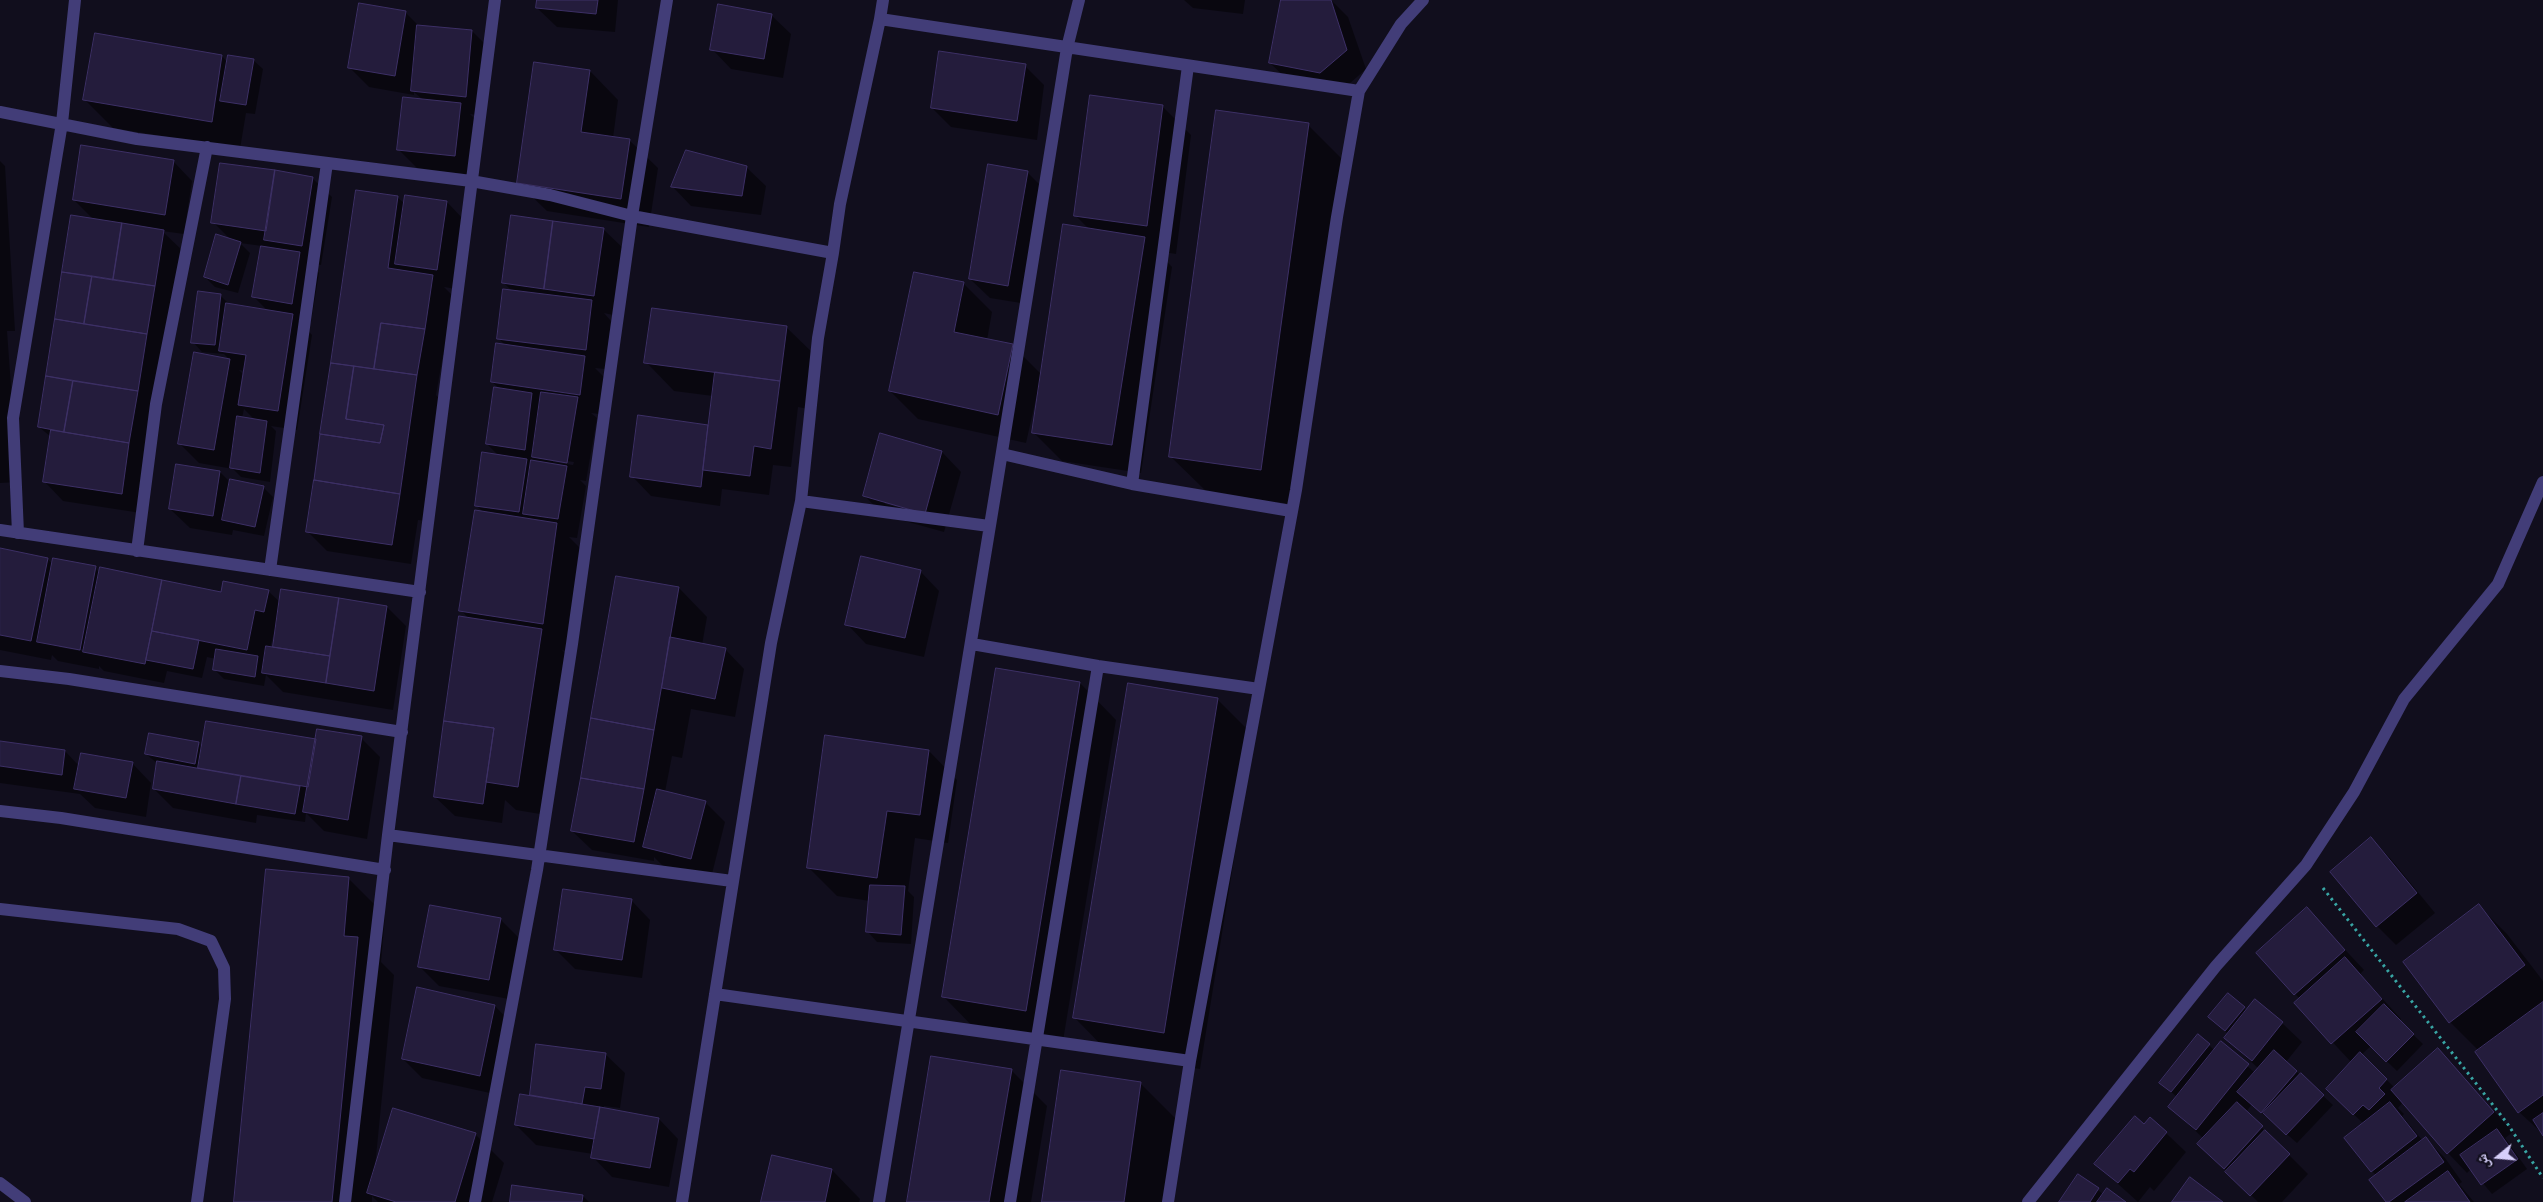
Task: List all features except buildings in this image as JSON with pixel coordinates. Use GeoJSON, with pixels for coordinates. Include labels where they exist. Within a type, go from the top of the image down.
{"type":"FeatureCollection","features":[{"type":"Feature","properties":{"kind":"street"},"geometry":{"type":"LineString","coordinates":[[18,533],[13,418],[62,123],[75,0]]}},
{"type":"Feature","properties":{"kind":"street"},"geometry":{"type":"LineString","coordinates":[[345,1202],[352,1129],[388,835],[495,0]]}},
{"type":"Feature","properties":{"kind":"street"},"geometry":{"type":"LineString","coordinates":[[475,1202],[539,855],[571,653],[632,216],[667,0]]}},
{"type":"Feature","properties":{"kind":"street"},"geometry":{"type":"LineString","coordinates":[[682,1202],[771,643],[800,501],[818,338],[840,204],[883,0]]}},
{"type":"Feature","properties":{"kind":"street"},"geometry":{"type":"LineString","coordinates":[[879,1202],[972,644],[989,526],[1067,48],[1079,0]]}},
{"type":"Feature","properties":{"kind":"street"},"geometry":{"type":"LineString","coordinates":[[1168,1202],[1190,1061],[1291,511],[1337,217],[1359,92],[1401,24],[1423,0]]}},
{"type":"Feature","properties":{"kind":"street"},"geometry":{"type":"LineString","coordinates":[[880,19],[1359,92]]}},
{"type":"Feature","properties":{"kind":"street"},"geometry":{"type":"LineString","coordinates":[[1132,484],[1188,66]]}},
{"type":"Feature","properties":{"kind":"street"},"geometry":{"type":"LineString","coordinates":[[0,112],[137,139],[471,182],[550,195],[632,216],[833,253]]}},
{"type":"Feature","properties":{"kind":"street"},"geometry":{"type":"LineString","coordinates":[[137,551],[156,404],[207,147]]}},
{"type":"Feature","properties":{"kind":"street"},"geometry":{"type":"LineString","coordinates":[[270,570],[327,163]]}},
{"type":"Feature","properties":{"kind":"street"},"geometry":{"type":"LineString","coordinates":[[1002,454],[1132,484],[1291,511]]}},
{"type":"Feature","properties":{"kind":"street"},"geometry":{"type":"LineString","coordinates":[[2028,1202],[2216,966],[2306,865],[2354,792],[2404,699],[2498,584],[2543,482]]}},
{"type":"Feature","properties":{"kind":"street"},"geometry":{"type":"LineString","coordinates":[[800,501],[989,526]]}},
{"type":"Feature","properties":{"kind":"street"},"geometry":{"type":"LineString","coordinates":[[0,530],[420,592]]}},
{"type":"Feature","properties":{"kind":"street"},"geometry":{"type":"LineString","coordinates":[[972,644],[1098,666],[1259,689]]}},
{"type":"Feature","properties":{"kind":"street"},"geometry":{"type":"LineString","coordinates":[[1010,1202],[1098,666]]}},
{"type":"Feature","properties":{"kind":"street"},"geometry":{"type":"LineString","coordinates":[[0,671],[69,679],[402,732]]}},
{"type":"Feature","properties":{"kind":"street"},"geometry":{"type":"LineString","coordinates":[[0,811],[71,819],[384,870]]}},
{"type":"Feature","properties":{"kind":"street"},"geometry":{"type":"LineString","coordinates":[[388,835],[732,881]]}},
{"type":"Feature","properties":{"kind":"street"},"geometry":{"type":"LineString","coordinates":[[0,909],[178,929],[211,941],[224,968],[225,999],[197,1202]]}},
{"type":"Feature","properties":{"kind":"street"},"geometry":{"type":"LineString","coordinates":[[714,994],[1190,1061]]}},
{"type":"Feature","properties":{"kind":"street"},"geometry":{"type":"LineString","coordinates":[[0,1183],[25,1202]]}},
{"type":"Feature","properties":{"kind":"path"},"geometry":{"type":"LineString","coordinates":[[2306,865],[2507,1123],[2543,1178]]}}]}
